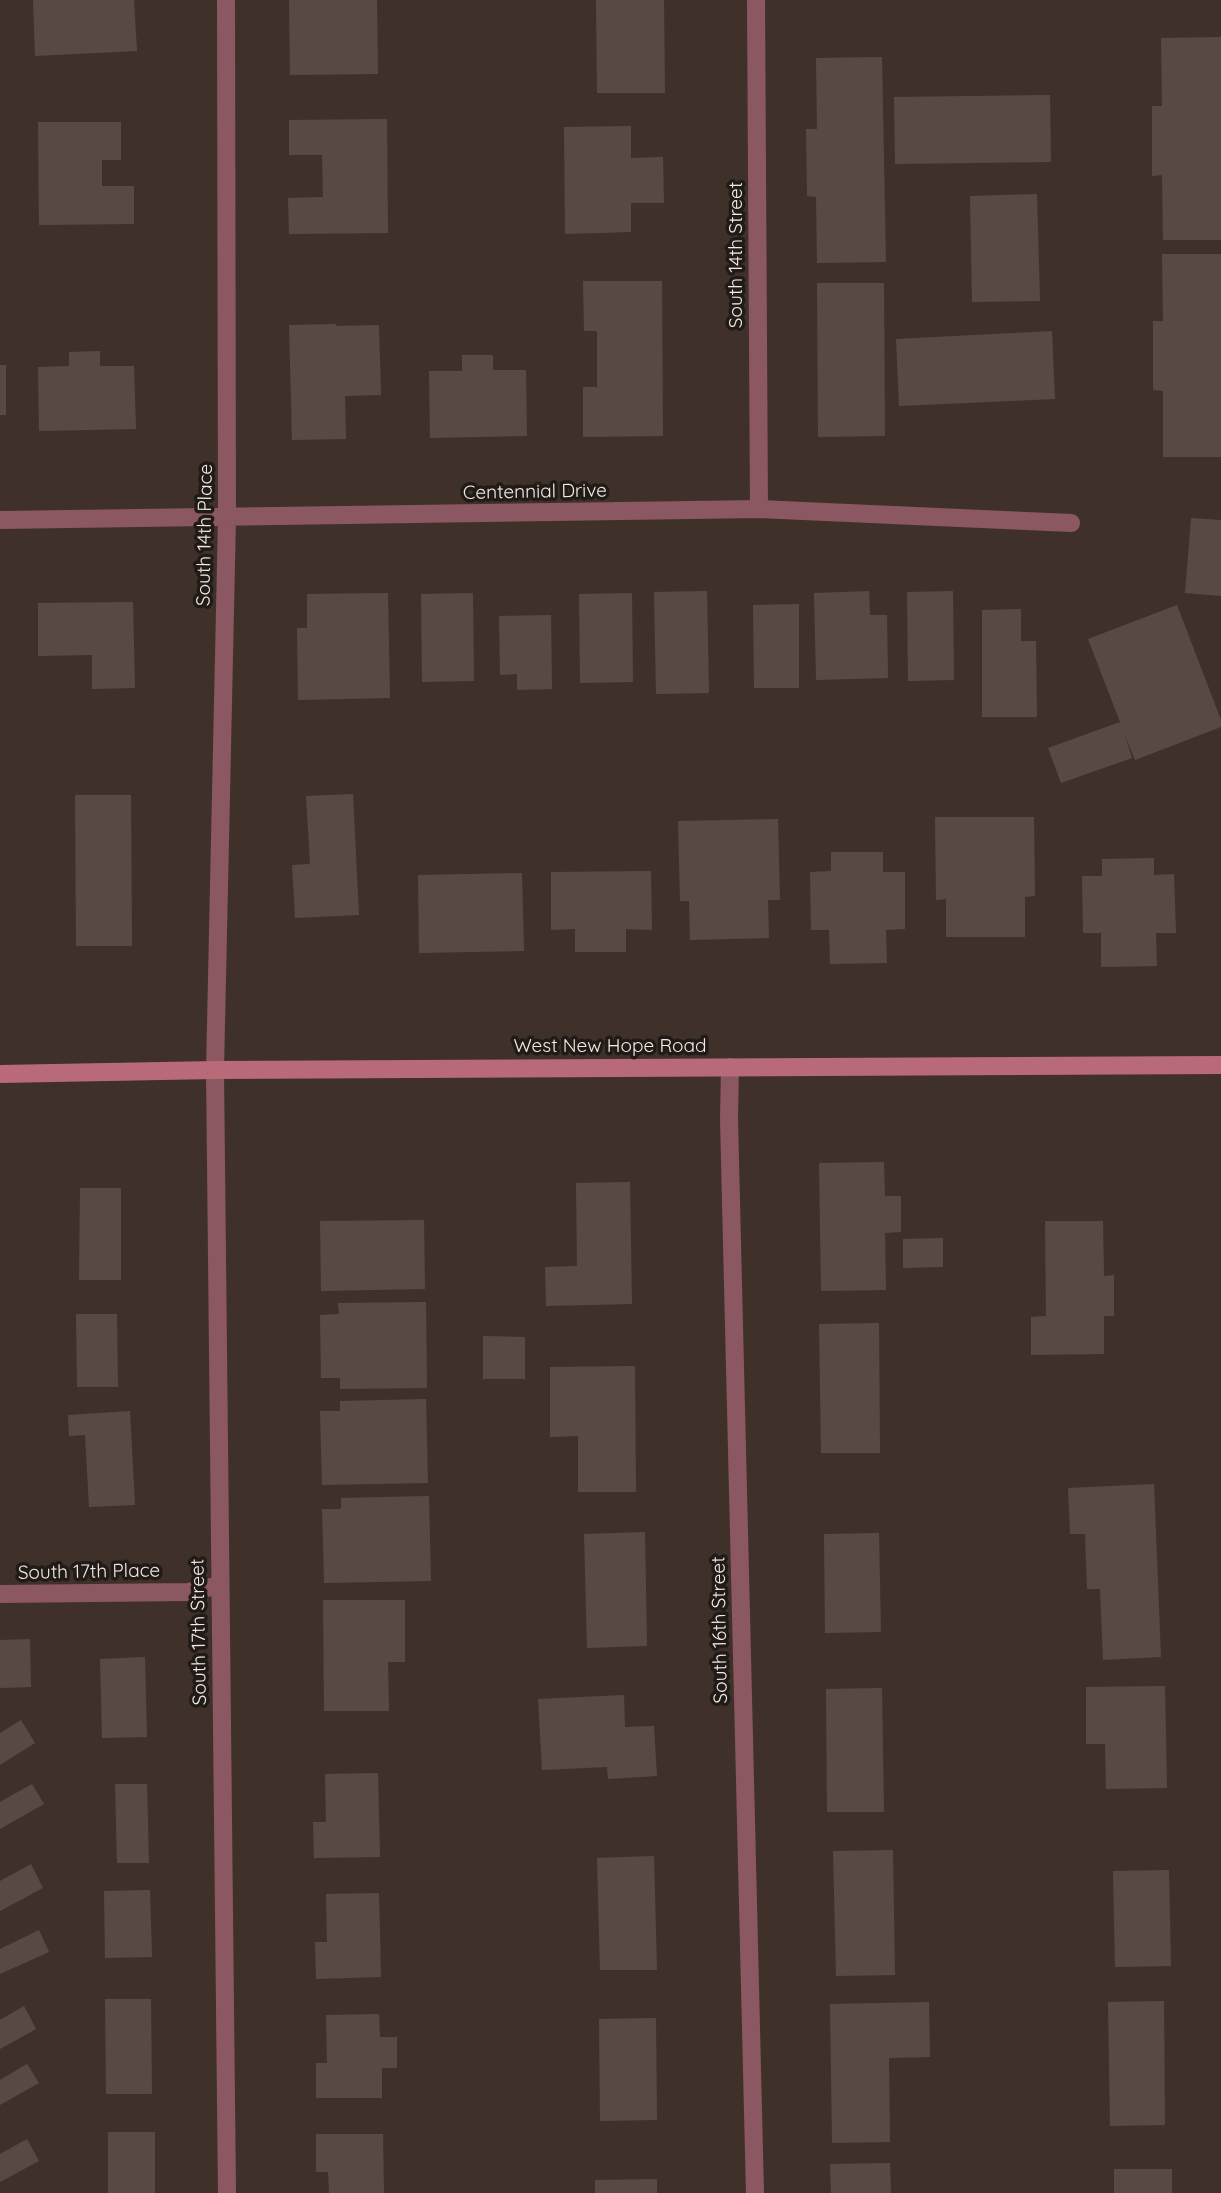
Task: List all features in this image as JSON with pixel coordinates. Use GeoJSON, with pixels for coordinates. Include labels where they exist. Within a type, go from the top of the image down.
{"type":"FeatureCollection","features":[{"type":"Feature","properties":{"kind":"main road","name":"West New Hope Road"},"geometry":{"type":"LineString","coordinates":[[0,1074],[215,1069],[1221,1065]]}},
{"type":"Feature","properties":{"kind":"street","name":"South 14th Place"},"geometry":{"type":"LineString","coordinates":[[215,1069],[227,518],[226,0]]}},
{"type":"Feature","properties":{"kind":"street","name":"South 14th Street"},"geometry":{"type":"LineString","coordinates":[[756,0],[759,509]]}},
{"type":"Feature","properties":{"kind":"street","name":"Centennial Drive"},"geometry":{"type":"LineString","coordinates":[[0,520],[759,509],[1071,523]]}},
{"type":"Feature","properties":{"kind":"street","name":"South 16th Street"},"geometry":{"type":"LineString","coordinates":[[730,1067],[729,1119],[755,2193]]}},
{"type":"Feature","properties":{"kind":"street","name":"South 17th Street"},"geometry":{"type":"LineString","coordinates":[[215,1069],[227,2193]]}},
{"type":"Feature","properties":{"kind":"street","name":"South 17th Place"},"geometry":{"type":"LineString","coordinates":[[0,1594],[188,1592],[220,1585]]}},
{"type":"Feature","properties":{"kind":"building"},"geometry":{"type":"Polygon","coordinates":[[[33,0],[134,0],[137,51],[35,56],[33,0]]]}},
{"type":"Feature","properties":{"kind":"building"},"geometry":{"type":"Polygon","coordinates":[[[289,0],[377,0],[378,74],[290,75],[289,0]]]}},
{"type":"Feature","properties":{"kind":"building"},"geometry":{"type":"Polygon","coordinates":[[[596,0],[664,0],[665,93],[597,93],[596,0]]]}},
{"type":"Feature","properties":{"kind":"building"},"geometry":{"type":"Polygon","coordinates":[[[1221,37],[1221,240],[1163,240],[1162,175],[1152,176],[1152,106],[1162,106],[1161,38],[1221,37]]]}},
{"type":"Feature","properties":{"kind":"building"},"geometry":{"type":"Polygon","coordinates":[[[882,57],[886,262],[817,263],[816,197],[807,196],[806,129],[817,129],[816,58],[882,57]]]}},
{"type":"Feature","properties":{"kind":"building"},"geometry":{"type":"Polygon","coordinates":[[[1050,95],[1051,162],[895,164],[894,97],[1050,95]]]}},
{"type":"Feature","properties":{"kind":"building"},"geometry":{"type":"Polygon","coordinates":[[[387,119],[388,233],[289,234],[288,198],[323,197],[322,155],[289,155],[289,120],[387,119]]]}},
{"type":"Feature","properties":{"kind":"building"},"geometry":{"type":"Polygon","coordinates":[[[38,122],[121,122],[121,160],[102,160],[102,186],[134,186],[134,224],[39,225],[38,122]]]}},
{"type":"Feature","properties":{"kind":"building"},"geometry":{"type":"Polygon","coordinates":[[[631,126],[631,158],[663,157],[664,203],[631,203],[631,232],[565,234],[564,127],[631,126]]]}},
{"type":"Feature","properties":{"kind":"building"},"geometry":{"type":"Polygon","coordinates":[[[1037,194],[1040,301],[972,302],[970,196],[1037,194]]]}},
{"type":"Feature","properties":{"kind":"building"},"geometry":{"type":"Polygon","coordinates":[[[1162,254],[1221,254],[1221,457],[1163,457],[1163,391],[1153,390],[1153,321],[1163,321],[1162,254]]]}},
{"type":"Feature","properties":{"kind":"building"},"geometry":{"type":"Polygon","coordinates":[[[583,281],[662,281],[663,436],[583,437],[583,387],[597,387],[597,331],[584,331],[583,281]]]}},
{"type":"Feature","properties":{"kind":"building"},"geometry":{"type":"Polygon","coordinates":[[[817,283],[884,283],[885,436],[818,437],[817,283]]]}},
{"type":"Feature","properties":{"kind":"building"},"geometry":{"type":"Polygon","coordinates":[[[289,325],[379,325],[381,395],[345,396],[346,439],[292,440],[289,325]]]}},
{"type":"Feature","properties":{"kind":"building"},"geometry":{"type":"Polygon","coordinates":[[[1052,331],[1055,399],[899,406],[896,339],[1052,331]]]}},
{"type":"Feature","properties":{"kind":"building"},"geometry":{"type":"Polygon","coordinates":[[[100,351],[100,366],[134,366],[136,429],[39,431],[38,367],[69,366],[69,352],[100,351]]]}},
{"type":"Feature","properties":{"kind":"building"},"geometry":{"type":"Polygon","coordinates":[[[462,355],[493,355],[493,370],[526,370],[527,436],[430,438],[429,371],[462,371],[462,355]]]}},
{"type":"Feature","properties":{"kind":"building"},"geometry":{"type":"Polygon","coordinates":[[[0,365],[6,365],[6,415],[0,415],[0,365]]]}},
{"type":"Feature","properties":{"kind":"building"},"geometry":{"type":"Polygon","coordinates":[[[1191,518],[1221,520],[1221,596],[1185,593],[1191,518]]]}},
{"type":"Feature","properties":{"kind":"building"},"geometry":{"type":"Polygon","coordinates":[[[707,591],[709,693],[656,694],[654,592],[707,591]]]}},
{"type":"Feature","properties":{"kind":"building"},"geometry":{"type":"Polygon","coordinates":[[[869,591],[870,615],[887,615],[888,678],[816,680],[814,593],[869,591]]]}},
{"type":"Feature","properties":{"kind":"building"},"geometry":{"type":"Polygon","coordinates":[[[953,591],[954,680],[908,681],[907,592],[953,591]]]}},
{"type":"Feature","properties":{"kind":"building"},"geometry":{"type":"Polygon","coordinates":[[[388,593],[390,698],[298,700],[297,628],[307,628],[307,594],[388,593]]]}},
{"type":"Feature","properties":{"kind":"building"},"geometry":{"type":"Polygon","coordinates":[[[473,593],[474,681],[422,682],[421,594],[473,593]]]}},
{"type":"Feature","properties":{"kind":"building"},"geometry":{"type":"Polygon","coordinates":[[[632,593],[633,682],[580,683],[579,594],[632,593]]]}},
{"type":"Feature","properties":{"kind":"building"},"geometry":{"type":"Polygon","coordinates":[[[133,602],[135,688],[92,689],[92,655],[38,656],[38,603],[133,602]]]}},
{"type":"Feature","properties":{"kind":"building"},"geometry":{"type":"Polygon","coordinates":[[[799,604],[799,688],[754,688],[753,605],[799,604]]]}},
{"type":"Feature","properties":{"kind":"building"},"geometry":{"type":"Polygon","coordinates":[[[1177,605],[1221,720],[1221,727],[1135,760],[1125,735],[1132,758],[1061,783],[1048,748],[1120,722],[1088,639],[1177,605]]]}},
{"type":"Feature","properties":{"kind":"building"},"geometry":{"type":"Polygon","coordinates":[[[1021,609],[1021,641],[1036,641],[1037,717],[982,717],[982,610],[1021,609]]]}},
{"type":"Feature","properties":{"kind":"building"},"geometry":{"type":"Polygon","coordinates":[[[551,615],[552,689],[517,690],[517,674],[500,675],[499,616],[551,615]]]}},
{"type":"Feature","properties":{"kind":"building"},"geometry":{"type":"Polygon","coordinates":[[[353,794],[359,915],[295,918],[292,865],[310,864],[306,796],[353,794]]]}},
{"type":"Feature","properties":{"kind":"building"},"geometry":{"type":"Polygon","coordinates":[[[75,795],[131,795],[132,946],[76,946],[75,795]]]}},
{"type":"Feature","properties":{"kind":"building"},"geometry":{"type":"Polygon","coordinates":[[[935,817],[1034,817],[1035,896],[1025,897],[1025,937],[946,937],[946,899],[936,900],[935,817]]]}},
{"type":"Feature","properties":{"kind":"building"},"geometry":{"type":"Polygon","coordinates":[[[778,819],[780,900],[768,900],[769,938],[690,940],[689,901],[680,901],[678,821],[778,819]]]}},
{"type":"Feature","properties":{"kind":"building"},"geometry":{"type":"Polygon","coordinates":[[[831,852],[883,852],[883,872],[905,872],[905,929],[886,930],[887,963],[830,964],[829,930],[811,930],[810,872],[831,871],[831,852]]]}},
{"type":"Feature","properties":{"kind":"building"},"geometry":{"type":"Polygon","coordinates":[[[1154,858],[1154,875],[1174,874],[1176,933],[1156,933],[1157,966],[1101,967],[1101,933],[1083,933],[1082,876],[1102,876],[1102,859],[1154,858]]]}},
{"type":"Feature","properties":{"kind":"building"},"geometry":{"type":"Polygon","coordinates":[[[651,871],[652,930],[626,929],[626,952],[575,952],[575,929],[551,930],[551,872],[651,871]]]}},
{"type":"Feature","properties":{"kind":"building"},"geometry":{"type":"Polygon","coordinates":[[[522,873],[524,951],[419,953],[418,875],[522,873]]]}},
{"type":"Feature","properties":{"kind":"building"},"geometry":{"type":"Polygon","coordinates":[[[884,1162],[885,1196],[901,1196],[901,1232],[885,1233],[886,1290],[821,1291],[819,1163],[884,1162]]]}},
{"type":"Feature","properties":{"kind":"building"},"geometry":{"type":"Polygon","coordinates":[[[630,1182],[632,1304],[546,1306],[545,1267],[577,1266],[576,1183],[630,1182]]]}},
{"type":"Feature","properties":{"kind":"building"},"geometry":{"type":"Polygon","coordinates":[[[80,1188],[121,1188],[121,1280],[79,1280],[80,1188]]]}},
{"type":"Feature","properties":{"kind":"building"},"geometry":{"type":"Polygon","coordinates":[[[424,1220],[425,1289],[321,1291],[320,1221],[424,1220]]]}},
{"type":"Feature","properties":{"kind":"building"},"geometry":{"type":"Polygon","coordinates":[[[1045,1221],[1103,1221],[1104,1276],[1114,1275],[1114,1316],[1104,1316],[1104,1354],[1031,1355],[1031,1317],[1046,1316],[1045,1221]]]}},
{"type":"Feature","properties":{"kind":"building"},"geometry":{"type":"Polygon","coordinates":[[[943,1238],[943,1267],[903,1268],[903,1239],[943,1238]]]}},
{"type":"Feature","properties":{"kind":"building"},"geometry":{"type":"Polygon","coordinates":[[[426,1302],[427,1388],[340,1389],[340,1378],[321,1378],[320,1315],[339,1314],[338,1303],[426,1302]]]}},
{"type":"Feature","properties":{"kind":"building"},"geometry":{"type":"Polygon","coordinates":[[[76,1314],[117,1314],[118,1387],[77,1387],[76,1314]]]}},
{"type":"Feature","properties":{"kind":"building"},"geometry":{"type":"Polygon","coordinates":[[[879,1323],[880,1453],[821,1453],[819,1324],[879,1323]]]}},
{"type":"Feature","properties":{"kind":"building"},"geometry":{"type":"Polygon","coordinates":[[[483,1336],[525,1337],[525,1379],[483,1379],[483,1336]]]}},
{"type":"Feature","properties":{"kind":"building"},"geometry":{"type":"Polygon","coordinates":[[[635,1366],[636,1492],[578,1492],[578,1436],[550,1437],[550,1367],[635,1366]]]}},
{"type":"Feature","properties":{"kind":"building"},"geometry":{"type":"Polygon","coordinates":[[[426,1399],[428,1483],[322,1485],[320,1411],[340,1411],[340,1401],[426,1399]]]}},
{"type":"Feature","properties":{"kind":"building"},"geometry":{"type":"Polygon","coordinates":[[[130,1411],[135,1505],[89,1507],[85,1435],[69,1436],[68,1415],[130,1411]]]}},
{"type":"Feature","properties":{"kind":"building"},"geometry":{"type":"Polygon","coordinates":[[[1154,1484],[1161,1657],[1103,1660],[1100,1589],[1087,1589],[1085,1534],[1070,1534],[1068,1488],[1154,1484]]]}},
{"type":"Feature","properties":{"kind":"building"},"geometry":{"type":"Polygon","coordinates":[[[429,1496],[431,1581],[324,1583],[322,1509],[341,1509],[341,1498],[429,1496]]]}},
{"type":"Feature","properties":{"kind":"building"},"geometry":{"type":"Polygon","coordinates":[[[645,1532],[647,1646],[587,1648],[584,1534],[645,1532]]]}},
{"type":"Feature","properties":{"kind":"building"},"geometry":{"type":"Polygon","coordinates":[[[879,1533],[881,1632],[825,1633],[824,1534],[879,1533]]]}},
{"type":"Feature","properties":{"kind":"building"},"geometry":{"type":"Polygon","coordinates":[[[323,1600],[405,1600],[405,1662],[388,1662],[389,1711],[324,1711],[323,1600]]]}},
{"type":"Feature","properties":{"kind":"building"},"geometry":{"type":"Polygon","coordinates":[[[30,1639],[31,1687],[0,1688],[0,1640],[30,1639]]]}},
{"type":"Feature","properties":{"kind":"building"},"geometry":{"type":"Polygon","coordinates":[[[145,1657],[147,1737],[102,1738],[100,1659],[145,1657]]]}},
{"type":"Feature","properties":{"kind":"building"},"geometry":{"type":"Polygon","coordinates":[[[1165,1686],[1167,1788],[1106,1789],[1105,1744],[1086,1744],[1086,1687],[1165,1686]]]}},
{"type":"Feature","properties":{"kind":"building"},"geometry":{"type":"Polygon","coordinates":[[[882,1688],[884,1812],[827,1812],[826,1689],[882,1688]]]}},
{"type":"Feature","properties":{"kind":"building"},"geometry":{"type":"Polygon","coordinates":[[[624,1695],[625,1727],[654,1726],[657,1776],[608,1779],[607,1767],[542,1770],[538,1699],[624,1695]]]}},
{"type":"Feature","properties":{"kind":"building"},"geometry":{"type":"Polygon","coordinates":[[[21,1720],[35,1743],[0,1765],[0,1733],[21,1720]]]}},
{"type":"Feature","properties":{"kind":"building"},"geometry":{"type":"Polygon","coordinates":[[[378,1773],[380,1857],[314,1858],[313,1822],[326,1822],[325,1774],[378,1773]]]}},
{"type":"Feature","properties":{"kind":"building"},"geometry":{"type":"Polygon","coordinates":[[[32,1784],[44,1804],[0,1829],[0,1802],[32,1784]]]}},
{"type":"Feature","properties":{"kind":"building"},"geometry":{"type":"Polygon","coordinates":[[[115,1784],[147,1784],[149,1863],[117,1863],[115,1784]]]}},
{"type":"Feature","properties":{"kind":"building"},"geometry":{"type":"Polygon","coordinates":[[[893,1850],[895,1975],[836,1976],[833,1851],[893,1850]]]}},
{"type":"Feature","properties":{"kind":"building"},"geometry":{"type":"Polygon","coordinates":[[[654,1856],[657,1970],[600,1970],[597,1858],[654,1856]]]}},
{"type":"Feature","properties":{"kind":"building"},"geometry":{"type":"Polygon","coordinates":[[[31,1864],[43,1888],[0,1911],[0,1881],[31,1864]]]}},
{"type":"Feature","properties":{"kind":"building"},"geometry":{"type":"Polygon","coordinates":[[[1169,1870],[1171,1966],[1115,1967],[1113,1871],[1169,1870]]]}},
{"type":"Feature","properties":{"kind":"building"},"geometry":{"type":"Polygon","coordinates":[[[150,1890],[152,1957],[105,1958],[104,1891],[150,1890]]]}},
{"type":"Feature","properties":{"kind":"building"},"geometry":{"type":"Polygon","coordinates":[[[379,1893],[381,1977],[316,1979],[315,1942],[327,1942],[326,1894],[379,1893]]]}},
{"type":"Feature","properties":{"kind":"building"},"geometry":{"type":"Polygon","coordinates":[[[39,1930],[49,1952],[0,1974],[0,1949],[39,1930]]]}},
{"type":"Feature","properties":{"kind":"building"},"geometry":{"type":"Polygon","coordinates":[[[105,1999],[151,1999],[152,2094],[106,2094],[105,1999]]]}},
{"type":"Feature","properties":{"kind":"building"},"geometry":{"type":"Polygon","coordinates":[[[1164,2001],[1165,2125],[1110,2126],[1108,2002],[1164,2001]]]}},
{"type":"Feature","properties":{"kind":"building"},"geometry":{"type":"Polygon","coordinates":[[[929,2002],[930,2057],[889,2058],[890,2142],[832,2143],[830,2004],[929,2002]]]}},
{"type":"Feature","properties":{"kind":"building"},"geometry":{"type":"Polygon","coordinates":[[[24,2006],[36,2029],[0,2049],[0,2020],[24,2006]]]}},
{"type":"Feature","properties":{"kind":"building"},"geometry":{"type":"Polygon","coordinates":[[[379,2014],[380,2037],[397,2037],[397,2068],[382,2068],[382,2098],[316,2098],[316,2063],[327,2063],[326,2015],[379,2014]]]}},
{"type":"Feature","properties":{"kind":"building"},"geometry":{"type":"Polygon","coordinates":[[[656,2018],[657,2120],[600,2121],[599,2019],[656,2018]]]}},
{"type":"Feature","properties":{"kind":"building"},"geometry":{"type":"Polygon","coordinates":[[[27,2064],[39,2083],[0,2105],[0,2080],[27,2064]]]}},
{"type":"Feature","properties":{"kind":"building"},"geometry":{"type":"Polygon","coordinates":[[[108,2132],[155,2132],[155,2193],[108,2193],[108,2132]]]}},
{"type":"Feature","properties":{"kind":"building"},"geometry":{"type":"Polygon","coordinates":[[[316,2134],[383,2134],[384,2193],[329,2193],[328,2172],[316,2172],[316,2134]]]}},
{"type":"Feature","properties":{"kind":"building"},"geometry":{"type":"Polygon","coordinates":[[[27,2139],[39,2161],[0,2182],[0,2154],[27,2139]]]}},
{"type":"Feature","properties":{"kind":"building"},"geometry":{"type":"Polygon","coordinates":[[[890,2163],[891,2193],[831,2193],[830,2164],[890,2163]]]}},
{"type":"Feature","properties":{"kind":"building"},"geometry":{"type":"Polygon","coordinates":[[[1114,2169],[1172,2169],[1172,2193],[1114,2193],[1114,2169]]]}},
{"type":"Feature","properties":{"kind":"building"},"geometry":{"type":"Polygon","coordinates":[[[657,2179],[657,2193],[595,2193],[595,2180],[657,2179]]]}}]}
